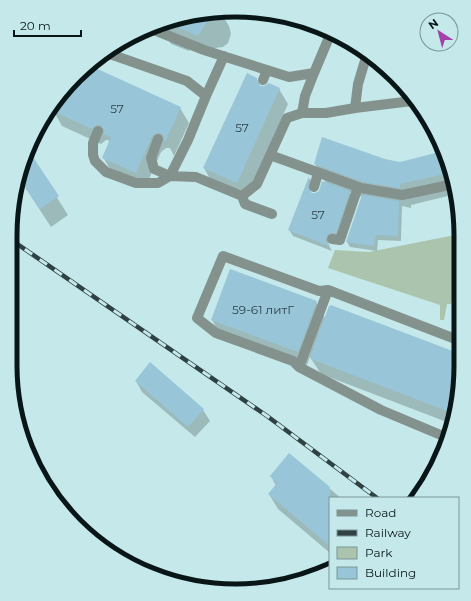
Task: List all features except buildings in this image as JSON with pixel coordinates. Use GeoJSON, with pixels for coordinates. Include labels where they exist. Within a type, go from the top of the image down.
{"type":"FeatureCollection","features":[{"type":"Feature","properties":{"kind":"lane"},"geometry":{"type":"LineString","coordinates":[[158,32],[204,50],[289,77],[314,73]]}},
{"type":"Feature","properties":{"kind":"lane"},"geometry":{"type":"LineString","coordinates":[[302,113],[305,96],[329,39]]}},
{"type":"Feature","properties":{"kind":"lane"},"geometry":{"type":"LineString","coordinates":[[112,56],[187,81],[206,96]]}},
{"type":"Feature","properties":{"kind":"lane"},"geometry":{"type":"LineString","coordinates":[[98,132],[93,143],[93,155],[95,161],[106,172],[136,182],[158,183],[170,176],[188,140],[224,56]]}},
{"type":"Feature","properties":{"kind":"lane"},"geometry":{"type":"LineString","coordinates":[[355,108],[358,84],[365,60]]}},
{"type":"Feature","properties":{"kind":"lane"},"geometry":{"type":"LineString","coordinates":[[263,80],[267,70]]}},
{"type":"Feature","properties":{"kind":"lane"},"geometry":{"type":"LineString","coordinates":[[242,196],[257,184],[287,118],[302,113],[326,113],[409,101]]}},
{"type":"Feature","properties":{"kind":"lane"},"geometry":{"type":"LineString","coordinates":[[158,139],[151,158],[154,169],[170,176],[196,177],[218,181],[242,196],[245,204],[272,214]]}},
{"type":"Feature","properties":{"kind":"lane"},"geometry":{"type":"LineString","coordinates":[[270,155],[358,187],[402,195],[448,185]]}},
{"type":"Feature","properties":{"kind":"lane"},"geometry":{"type":"LineString","coordinates":[[314,187],[318,173]]}},
{"type":"Feature","properties":{"kind":"lane"},"geometry":{"type":"LineString","coordinates":[[332,240],[340,240],[358,187]]}},
{"type":"Feature","properties":{"kind":"lane"},"geometry":{"type":"LineString","coordinates":[[442,436],[381,410],[299,367],[293,361],[216,333],[197,318],[223,256],[319,291],[328,290],[454,338]]}},
{"type":"Feature","properties":{"kind":"lane"},"geometry":{"type":"LineString","coordinates":[[299,367],[328,290]]}},
{"type":"Feature","properties":{"kind":"green space"},"geometry":{"type":"Polygon","coordinates":[[[454,235],[454,296],[451,304],[447,304],[444,320],[440,320],[440,305],[328,268],[335,250],[369,252],[454,235]]]}},
{"type":"Feature","properties":{"kind":"railway"},"geometry":{"type":"LineString","coordinates":[[17,244],[267,416],[376,497]]}}]}
